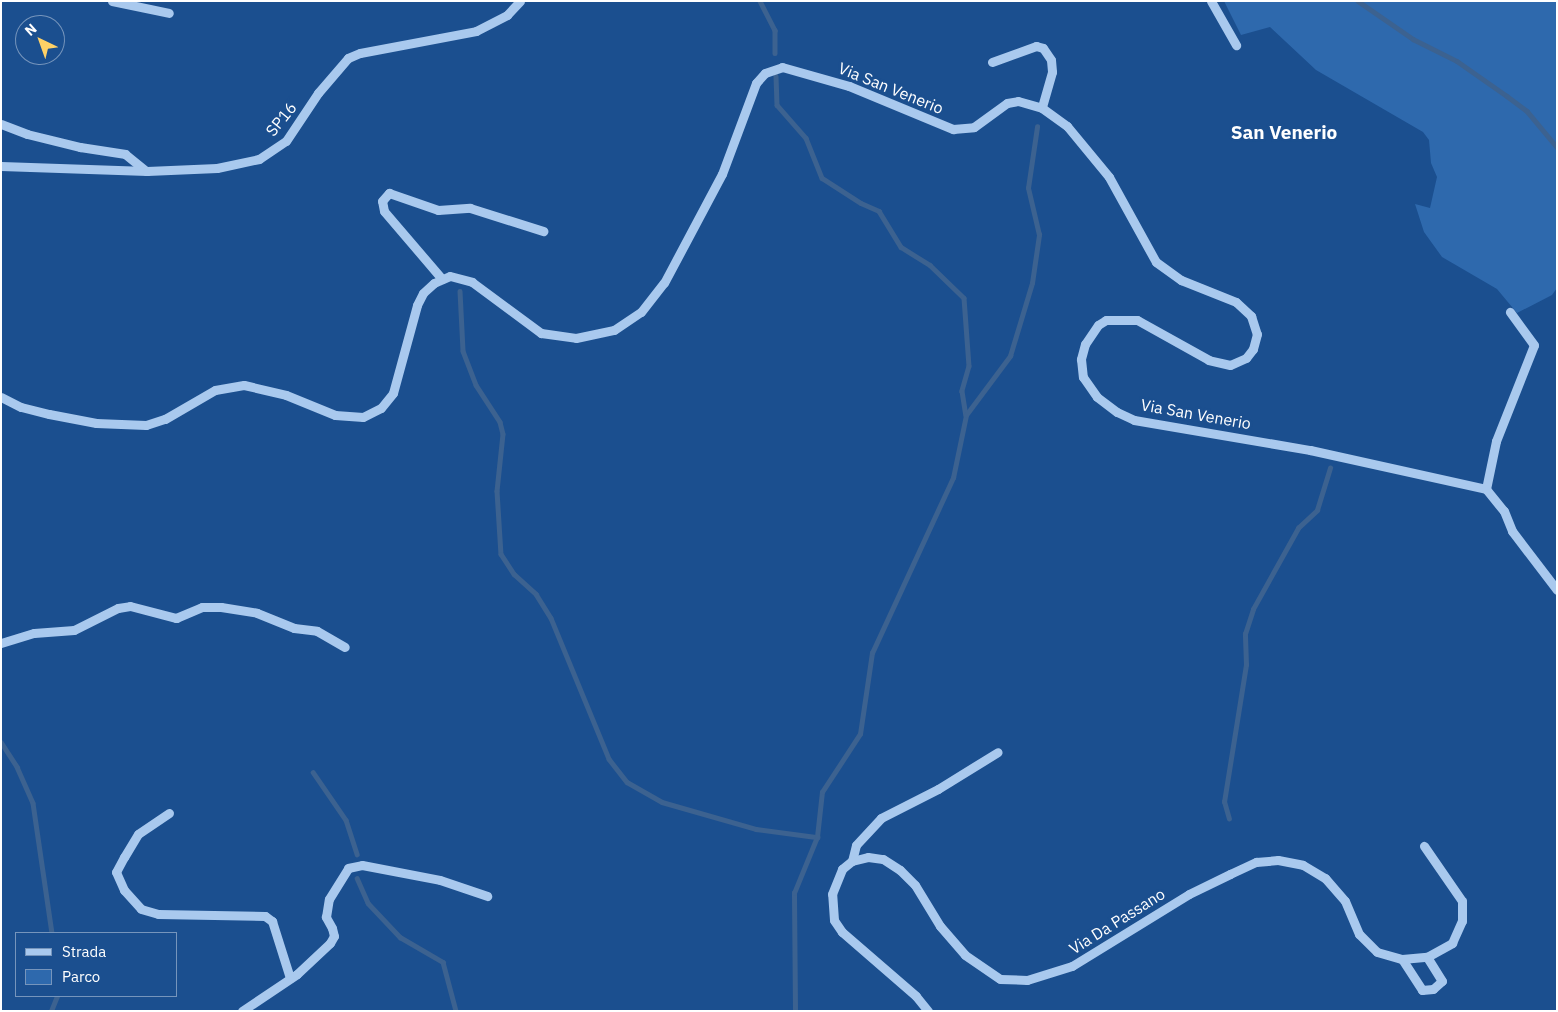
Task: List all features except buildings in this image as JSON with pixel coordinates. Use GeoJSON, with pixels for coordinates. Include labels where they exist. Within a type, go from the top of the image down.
{"type":"FeatureCollection","features":[{"type":"Feature","properties":{"kind":"street"},"geometry":{"type":"LineString","coordinates":[[112,1],[169,13]]}},
{"type":"Feature","properties":{"kind":"street","name":"SP16"},"geometry":{"type":"LineString","coordinates":[[1,166],[146,171],[217,168],[260,159],[286,141],[318,93],[348,58],[360,53],[476,31],[507,15],[520,1]]}},
{"type":"Feature","properties":{"kind":"street"},"geometry":{"type":"LineString","coordinates":[[1211,1],[1236,45]]}},
{"type":"Feature","properties":{"kind":"street"},"geometry":{"type":"LineString","coordinates":[[992,62],[1036,46],[1043,48],[1051,60],[1052,72],[1042,108]]}},
{"type":"Feature","properties":{"kind":"street","name":"Via San Venerio"},"geometry":{"type":"LineString","coordinates":[[442,279],[460,276],[472,282],[523,322],[541,333],[556,338],[596,335],[627,323],[641,312],[664,283],[722,174],[750,93],[760,77],[773,68],[782,67],[832,80],[952,129],[974,126],[994,110],[1012,102],[1028,102],[1042,108],[1067,126],[1109,176],[1156,262],[1181,280],[1236,302],[1251,316],[1256,329],[1255,342],[1246,358],[1230,365],[1221,365],[1137,320],[1106,320],[1090,334],[1081,359],[1084,377],[1107,406],[1134,420],[1310,450],[1486,489]]}},
{"type":"Feature","properties":{"kind":"street"},"geometry":{"type":"LineString","coordinates":[[1,124],[27,134],[80,147],[125,154],[146,171]]}},
{"type":"Feature","properties":{"kind":"street"},"geometry":{"type":"LineString","coordinates":[[1,397],[21,407],[49,414],[96,422],[146,425],[165,419],[215,390],[244,385],[286,395],[335,415],[363,417],[381,408],[393,393],[416,304],[423,293],[442,279],[384,211],[382,201],[389,193],[438,210],[470,208],[543,231]]}},
{"type":"Feature","properties":{"kind":"street"},"geometry":{"type":"LineString","coordinates":[[1510,312],[1534,345],[1496,441],[1486,489],[1504,512],[1512,531],[1557,590]]}},
{"type":"Feature","properties":{"kind":"street"},"geometry":{"type":"LineString","coordinates":[[1,643],[34,633],[74,630],[124,607],[176,618],[202,607],[221,607],[257,613],[294,628],[317,631],[345,646]]}},
{"type":"Feature","properties":{"kind":"street"},"geometry":{"type":"LineString","coordinates":[[928,1011],[916,996],[842,932],[834,920],[832,894],[842,869],[852,861],[856,845],[881,818],[938,789],[998,752]]}},
{"type":"Feature","properties":{"kind":"street"},"geometry":{"type":"LineString","coordinates":[[169,813],[138,834],[124,857],[116,872],[124,890],[142,909],[158,914],[264,916],[274,926],[290,978]]}},
{"type":"Feature","properties":{"kind":"street","name":"Via Da Passano"},"geometry":{"type":"LineString","coordinates":[[852,861],[868,857],[883,859],[900,870],[915,885],[940,926],[965,955],[1000,979],[1027,980],[1072,966],[1189,894],[1256,862],[1278,860],[1303,865],[1325,878],[1345,901],[1359,934],[1377,952],[1402,960],[1427,957],[1452,943],[1462,921],[1462,901],[1424,846]]}},
{"type":"Feature","properties":{"kind":"street"},"geometry":{"type":"LineString","coordinates":[[242,1011],[290,978],[330,943],[332,928],[326,917],[329,899],[348,868],[362,865],[440,880],[487,896]]}},
{"type":"Feature","properties":{"kind":"street"},"geometry":{"type":"LineString","coordinates":[[1402,960],[1422,990],[1433,989],[1442,981],[1427,957]]}},
{"type":"Feature","properties":{"kind":"green space"},"geometry":{"type":"Polygon","coordinates":[[[1224,1],[1557,1],[1557,288],[1552,295],[1517,313],[1497,289],[1442,257],[1424,232],[1415,204],[1430,208],[1437,177],[1431,163],[1429,140],[1423,132],[1316,70],[1270,27],[1241,35],[1224,1]]]}},
{"type":"Feature","properties":{"kind":"waterway"},"geometry":{"type":"LineString","coordinates":[[760,1],[775,30],[775,53]]}},
{"type":"Feature","properties":{"kind":"waterway"},"geometry":{"type":"LineString","coordinates":[[1358,1],[1413,39],[1457,61],[1507,96],[1527,111],[1557,147]]}},
{"type":"Feature","properties":{"kind":"waterway"},"geometry":{"type":"LineString","coordinates":[[776,76],[777,105],[806,138],[822,178],[861,203],[879,211],[901,247],[930,265],[964,298],[969,366],[962,391],[966,415]]}},
{"type":"Feature","properties":{"kind":"waterway"},"geometry":{"type":"LineString","coordinates":[[795,1011],[794,893],[817,837],[822,792],[860,734],[872,653],[953,478],[966,415],[1010,356],[1032,283],[1039,235],[1028,188],[1037,127]]}},
{"type":"Feature","properties":{"kind":"waterway"},"geometry":{"type":"LineString","coordinates":[[460,291],[463,351],[476,385],[500,422],[503,434],[497,491],[501,554],[514,574],[536,594],[551,618],[609,759],[627,782],[662,802],[756,829],[817,837]]}},
{"type":"Feature","properties":{"kind":"waterway"},"geometry":{"type":"LineString","coordinates":[[1229,819],[1224,802],[1246,665],[1245,634],[1253,609],[1298,528],[1317,510],[1330,468]]}},
{"type":"Feature","properties":{"kind":"waterway"},"geometry":{"type":"LineString","coordinates":[[1,742],[17,767],[33,803],[52,932]]}},
{"type":"Feature","properties":{"kind":"waterway"},"geometry":{"type":"LineString","coordinates":[[313,772],[346,820],[357,854]]}},
{"type":"Feature","properties":{"kind":"waterway"},"geometry":{"type":"LineString","coordinates":[[357,878],[368,903],[400,937],[443,962],[456,1011]]}},
{"type":"Feature","properties":{"kind":"waterway"},"geometry":{"type":"LineString","coordinates":[[51,1011],[57,997]]}},
{"type":"Feature","properties":{"kind":"district","name":"San Venerio"},"geometry":{"type":"Point","coordinates":[1284,133]}}]}
